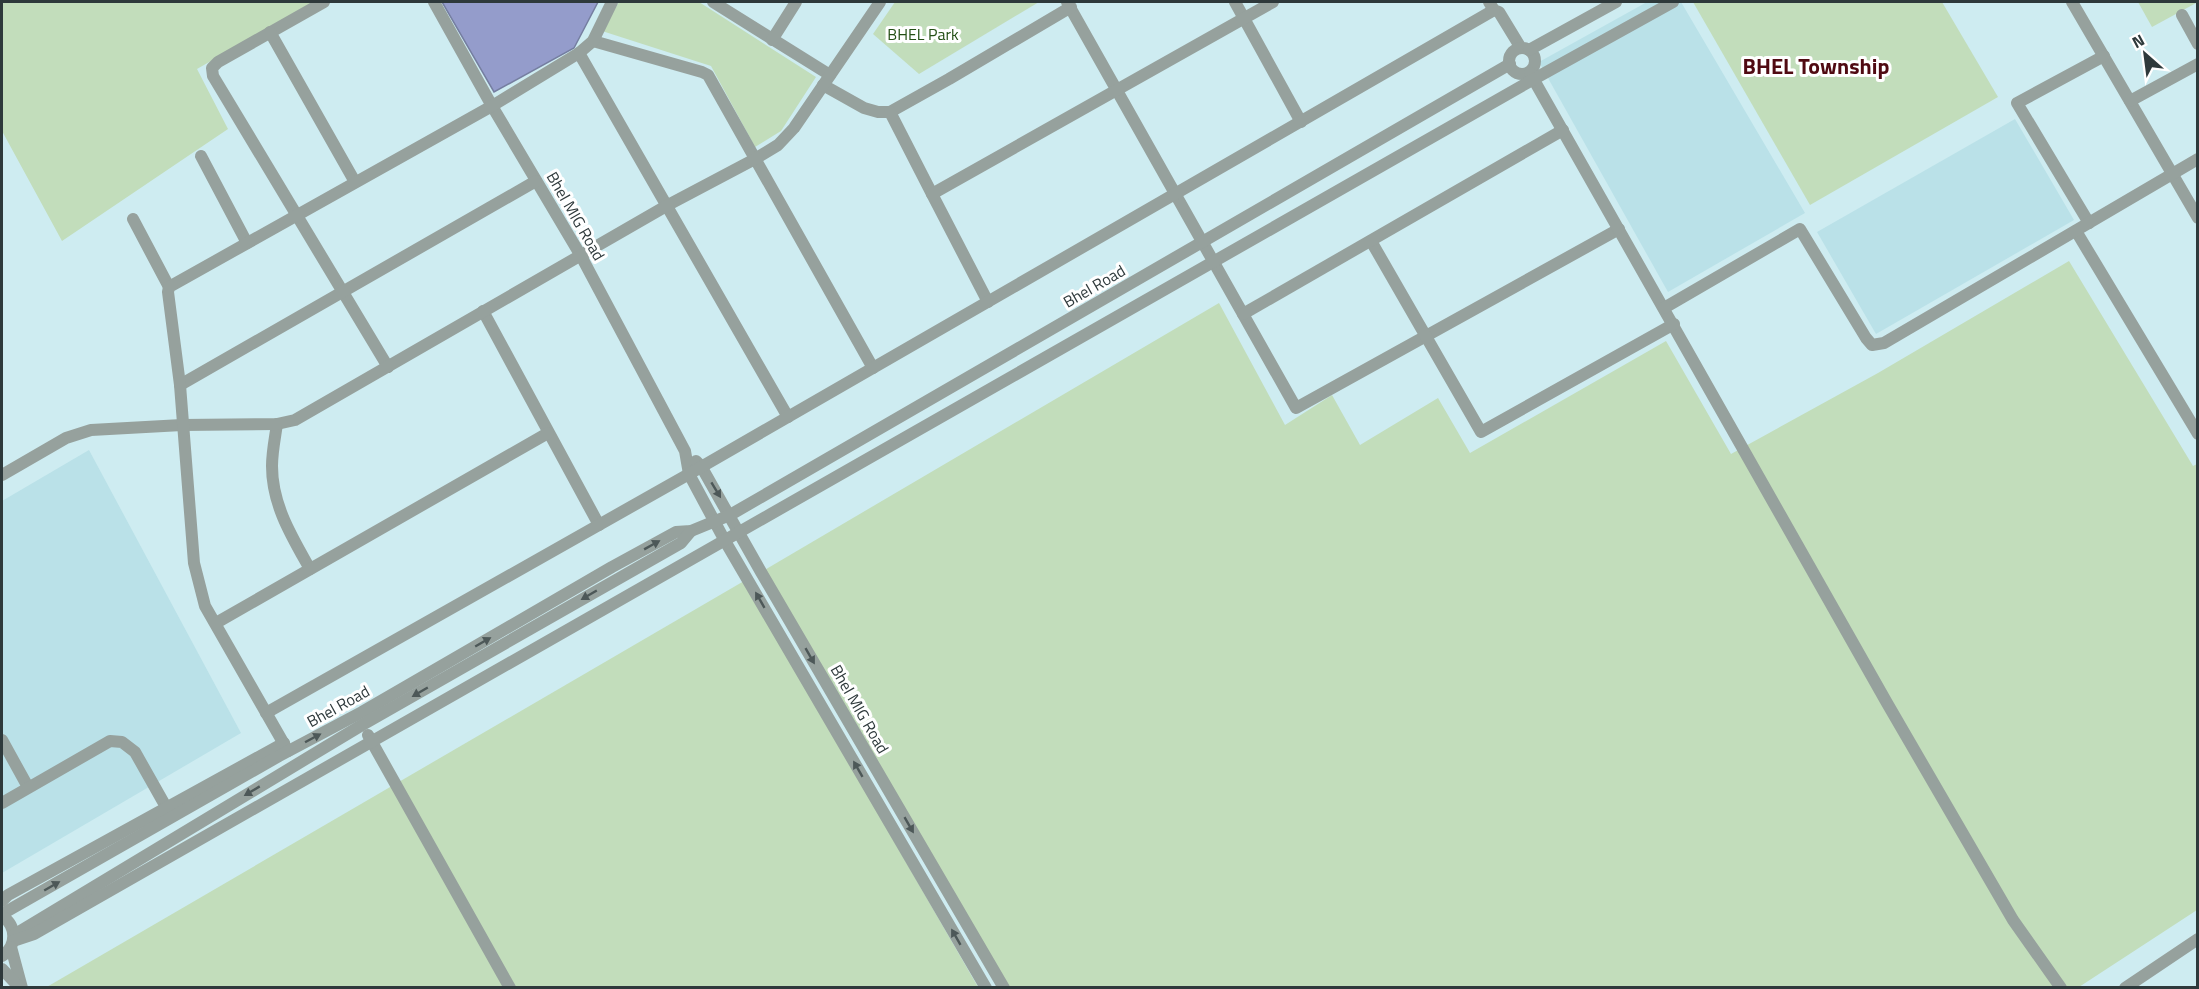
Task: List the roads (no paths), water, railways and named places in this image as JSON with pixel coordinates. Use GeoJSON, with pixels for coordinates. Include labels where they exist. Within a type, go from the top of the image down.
{"type":"FeatureCollection","features":[{"type":"Feature","properties":{"kind":"street"},"geometry":{"type":"LineString","coordinates":[[324,2],[218,62],[212,68],[213,76],[388,368]]}},
{"type":"Feature","properties":{"kind":"street","name":"Bhel MIG Road"},"geometry":{"type":"LineString","coordinates":[[434,2],[492,106],[581,256],[685,451],[689,474],[725,541],[986,987]]}},
{"type":"Feature","properties":{"kind":"street"},"geometry":{"type":"LineString","coordinates":[[169,287],[492,106],[579,53],[593,41],[612,2]]}},
{"type":"Feature","properties":{"kind":"street"},"geometry":{"type":"LineString","coordinates":[[713,2],[772,40],[864,108],[878,112],[890,112],[949,80],[1069,4],[1296,408],[1619,229]]}},
{"type":"Feature","properties":{"kind":"street"},"geometry":{"type":"LineString","coordinates":[[772,40],[796,2]]}},
{"type":"Feature","properties":{"kind":"street"},"geometry":{"type":"LineString","coordinates":[[2,475],[66,438],[91,430],[182,425],[277,424],[295,420],[668,205],[777,145],[794,128],[880,2]]}},
{"type":"Feature","properties":{"kind":"street"},"geometry":{"type":"LineString","coordinates":[[1234,2],[1300,122]]}},
{"type":"Feature","properties":{"kind":"street"},"geometry":{"type":"LineString","coordinates":[[932,195],[1273,2]]}},
{"type":"Feature","properties":{"kind":"street","name":"Bhel Road"},"geometry":{"type":"LineString","coordinates":[[2,915],[169,812],[286,747],[362,712],[676,532],[691,531],[730,514],[1203,242],[1518,54],[1616,2]]}},
{"type":"Feature","properties":{"kind":"street"},"geometry":{"type":"LineString","coordinates":[[10,945],[34,934],[1214,262],[1532,76],[1673,2]]}},
{"type":"Feature","properties":{"kind":"street"},"geometry":{"type":"LineString","coordinates":[[2072,2],[2198,218]]}},
{"type":"Feature","properties":{"kind":"street"},"geometry":{"type":"LineString","coordinates":[[266,713],[689,474],[1176,194],[1492,6],[1498,12],[1518,54],[1517,74],[1532,76]]}},
{"type":"Feature","properties":{"kind":"street"},"geometry":{"type":"LineString","coordinates":[[2181,15],[2198,44]]}},
{"type":"Feature","properties":{"kind":"street"},"geometry":{"type":"LineString","coordinates":[[270,32],[355,182]]}},
{"type":"Feature","properties":{"kind":"street"},"geometry":{"type":"LineString","coordinates":[[593,41],[708,75],[873,368]]}},
{"type":"Feature","properties":{"kind":"street"},"geometry":{"type":"LineString","coordinates":[[579,53],[788,417]]}},
{"type":"Feature","properties":{"kind":"street"},"geometry":{"type":"LineString","coordinates":[[1518,54],[1536,61],[1532,76],[1887,703],[2013,920],[2061,987]]}},
{"type":"Feature","properties":{"kind":"street"},"geometry":{"type":"LineString","coordinates":[[2089,223],[2017,103],[2104,56]]}},
{"type":"Feature","properties":{"kind":"street"},"geometry":{"type":"LineString","coordinates":[[2130,101],[2198,64]]}},
{"type":"Feature","properties":{"kind":"street"},"geometry":{"type":"LineString","coordinates":[[890,112],[988,302]]}},
{"type":"Feature","properties":{"kind":"street"},"geometry":{"type":"LineString","coordinates":[[1243,314],[1563,130]]}},
{"type":"Feature","properties":{"kind":"street"},"geometry":{"type":"LineString","coordinates":[[201,156],[248,243]]}},
{"type":"Feature","properties":{"kind":"street"},"geometry":{"type":"LineString","coordinates":[[1664,308],[1800,229],[1866,338],[1872,345],[1884,344],[2198,159]]}},
{"type":"Feature","properties":{"kind":"street"},"geometry":{"type":"LineString","coordinates":[[180,386],[536,181]]}},
{"type":"Feature","properties":{"kind":"street"},"geometry":{"type":"LineString","coordinates":[[133,219],[169,287],[180,386],[194,563],[205,606],[286,747]]}},
{"type":"Feature","properties":{"kind":"street"},"geometry":{"type":"LineString","coordinates":[[2076,231],[2198,434]]}},
{"type":"Feature","properties":{"kind":"street"},"geometry":{"type":"LineString","coordinates":[[1371,241],[1481,432],[1674,324]]}},
{"type":"Feature","properties":{"kind":"street"},"geometry":{"type":"LineString","coordinates":[[483,311],[599,525]]}},
{"type":"Feature","properties":{"kind":"street"},"geometry":{"type":"LineString","coordinates":[[277,424],[272,466],[275,491],[281,516],[310,570]]}},
{"type":"Feature","properties":{"kind":"street"},"geometry":{"type":"LineString","coordinates":[[216,623],[548,434]]}},
{"type":"Feature","properties":{"kind":"street","name":"Bhel MIG Road"},"geometry":{"type":"LineString","coordinates":[[685,451],[701,466],[730,514],[1004,987]]}},
{"type":"Feature","properties":{"kind":"street","name":"Bhel Road"},"geometry":{"type":"LineString","coordinates":[[10,945],[362,725],[681,543],[691,531]]}},
{"type":"Feature","properties":{"kind":"street"},"geometry":{"type":"LineString","coordinates":[[362,725],[510,987]]}},
{"type":"Feature","properties":{"kind":"street"},"geometry":{"type":"LineString","coordinates":[[2,740],[28,787]]}},
{"type":"Feature","properties":{"kind":"street"},"geometry":{"type":"LineString","coordinates":[[2,803],[110,741],[122,742],[135,752],[169,812],[8,895],[2,901]]}},
{"type":"Feature","properties":{"kind":"street"},"geometry":{"type":"LineString","coordinates":[[2,915],[10,923],[10,945],[21,987]]}},
{"type":"Feature","properties":{"kind":"street"},"geometry":{"type":"LineString","coordinates":[[2128,986],[2198,939]]}},
{"type":"Feature","properties":{"kind":"street"},"geometry":{"type":"LineString","coordinates":[[2,969],[21,987]]}},
{"type":"Feature","properties":{"kind":"water"},"geometry":{"type":"Polygon","coordinates":[[[442,2],[598,2],[574,48],[494,92],[442,2]]]}},
{"type":"Feature","properties":{"kind":"district","name":"BHEL Township"},"geometry":{"type":"Point","coordinates":[1816,66]}},
{"type":"Feature","properties":{"kind":"park label","name":"BHEL Park"},"geometry":{"type":"Point","coordinates":[923,34]}}]}
